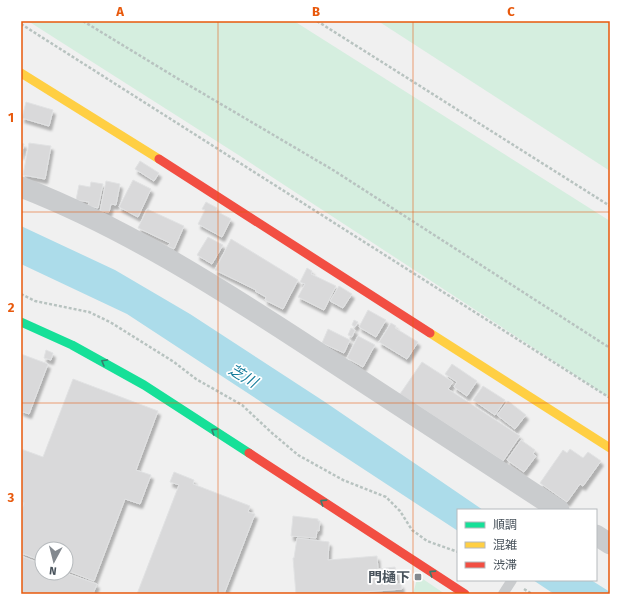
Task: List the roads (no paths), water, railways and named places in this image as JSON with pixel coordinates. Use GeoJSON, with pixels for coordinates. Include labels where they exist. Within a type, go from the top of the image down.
{"type":"FeatureCollection","features":[{"type":"Feature","properties":{"kind":"street"},"geometry":{"type":"LineString","coordinates":[[21,73],[107,126],[610,448]]}},
{"type":"Feature","properties":{"kind":"street"},"geometry":{"type":"LineString","coordinates":[[21,187],[105,225],[182,266],[397,403],[556,509]]}},
{"type":"Feature","properties":{"kind":"street"},"geometry":{"type":"LineString","coordinates":[[21,322],[72,344],[144,385],[459,592]]}},
{"type":"Feature","properties":{"kind":"street"},"geometry":{"type":"LineString","coordinates":[[597,536],[610,544]]}},
{"type":"Feature","properties":{"kind":"lane"},"geometry":{"type":"LineString","coordinates":[[503,594],[511,581]]}},
{"type":"Feature","properties":{"kind":"water","name":"芝川"},"geometry":{"type":"Polygon","coordinates":[[[21,226],[115,270],[190,314],[325,402],[482,509],[457,509],[457,530],[127,314],[21,264],[21,226]]]}},
{"type":"Feature","properties":{"kind":"water"},"geometry":{"type":"Polygon","coordinates":[[[534,581],[593,581],[610,592],[610,594],[554,594],[534,581]]]}},
{"type":"Feature","properties":{"kind":"place","name":"門樋下"},"geometry":{"type":"Point","coordinates":[418,577]}}]}
